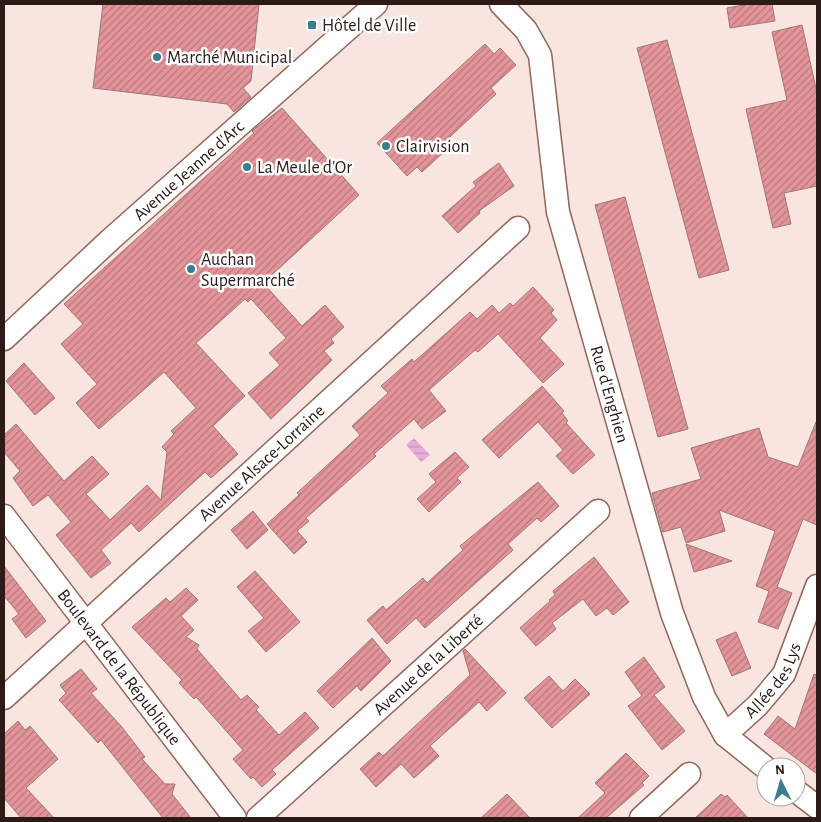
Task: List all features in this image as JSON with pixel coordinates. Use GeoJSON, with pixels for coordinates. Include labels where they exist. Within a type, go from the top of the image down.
{"type":"FeatureCollection","features":[{"type":"Feature","properties":{"kind":"street","name":"Avenue Jeanne d'Arc"},"geometry":{"type":"LineString","coordinates":[[4,339],[111,239],[376,4]]}},
{"type":"Feature","properties":{"kind":"street","name":"Rue d'Enghien"},"geometry":{"type":"LineString","coordinates":[[501,4],[526,30],[540,55],[558,212],[672,613],[704,697],[725,735],[756,760]]}},
{"type":"Feature","properties":{"kind":"street","name":"Avenue Alsace-Lorraine"},"geometry":{"type":"LineString","coordinates":[[4,698],[518,228]]}},
{"type":"Feature","properties":{"kind":"street","name":"Avenue de la Liberté"},"geometry":{"type":"LineString","coordinates":[[258,818],[598,511]]}},
{"type":"Feature","properties":{"kind":"street","name":"Boulevard de la République"},"geometry":{"type":"LineString","coordinates":[[4,516],[235,818]]}},
{"type":"Feature","properties":{"kind":"street","name":"Allée des Lys"},"geometry":{"type":"LineString","coordinates":[[725,735],[758,705],[784,674],[817,586]]}},
{"type":"Feature","properties":{"kind":"street"},"geometry":{"type":"LineString","coordinates":[[641,818],[689,774]]}},
{"type":"Feature","properties":{"kind":"street"},"geometry":{"type":"LineString","coordinates":[[806,799],[817,807]]}},
{"type":"Feature","properties":{"kind":"shaded area"},"geometry":{"type":"Polygon","coordinates":[[[414,438],[430,455],[421,462],[406,445],[414,438]]]}},
{"type":"Feature","properties":{"kind":"building","name":"Marché Municipal"},"geometry":{"type":"Polygon","coordinates":[[[103,4],[259,4],[251,81],[243,88],[251,97],[234,112],[227,104],[93,88],[103,4]]]}},
{"type":"Feature","properties":{"kind":"building"},"geometry":{"type":"Polygon","coordinates":[[[749,4],[772,4],[775,21],[730,28],[727,8],[749,4]]]}},
{"type":"Feature","properties":{"kind":"building"},"geometry":{"type":"Polygon","coordinates":[[[802,25],[817,93],[817,186],[784,193],[791,224],[773,228],[746,109],[787,100],[772,32],[802,25]]]}},
{"type":"Feature","properties":{"kind":"building"},"geometry":{"type":"Polygon","coordinates":[[[667,40],[729,270],[699,278],[637,48],[667,40]]]}},
{"type":"Feature","properties":{"kind":"building"},"geometry":{"type":"Polygon","coordinates":[[[485,44],[494,54],[500,48],[516,65],[491,88],[496,94],[440,146],[445,151],[422,172],[417,167],[407,176],[377,143],[485,44]]]}},
{"type":"Feature","properties":{"kind":"building","name":"Auchan Supermarché"},"geometry":{"type":"Polygon","coordinates":[[[282,108],[359,195],[263,283],[302,326],[325,305],[344,327],[331,339],[334,343],[324,351],[332,360],[271,419],[248,393],[280,365],[269,353],[286,338],[251,299],[248,302],[245,299],[196,343],[245,396],[213,426],[238,454],[211,478],[205,472],[139,532],[131,523],[101,550],[111,563],[91,578],[56,535],[71,522],[48,495],[33,506],[13,478],[20,471],[4,452],[4,435],[16,424],[64,481],[92,456],[109,474],[86,494],[110,520],[147,485],[161,500],[167,452],[162,447],[174,434],[171,431],[196,408],[164,372],[99,429],[76,403],[97,384],[61,344],[83,324],[64,304],[254,133],[252,131],[282,108]]]}},
{"type":"Feature","properties":{"kind":"building"},"geometry":{"type":"Polygon","coordinates":[[[499,163],[514,186],[479,211],[480,213],[458,233],[442,216],[476,186],[473,182],[499,163]]]}},
{"type":"Feature","properties":{"kind":"building"},"geometry":{"type":"Polygon","coordinates":[[[625,197],[688,429],[658,437],[595,205],[625,197]]]}},
{"type":"Feature","properties":{"kind":"building"},"geometry":{"type":"Polygon","coordinates":[[[533,287],[554,310],[551,313],[557,320],[540,338],[564,364],[543,383],[498,334],[478,352],[475,350],[429,390],[446,411],[422,429],[414,419],[374,454],[376,456],[306,518],[309,521],[297,531],[307,542],[294,554],[267,524],[299,495],[297,493],[360,435],[352,426],[388,393],[381,386],[412,359],[414,362],[470,312],[477,319],[492,305],[499,313],[510,303],[513,306],[533,287]]]}},
{"type":"Feature","properties":{"kind":"building"},"geometry":{"type":"Polygon","coordinates":[[[24,363],[55,398],[35,415],[6,381],[24,363]]]}},
{"type":"Feature","properties":{"kind":"building"},"geometry":{"type":"Polygon","coordinates":[[[542,386],[564,411],[562,413],[568,421],[566,423],[595,455],[573,474],[556,456],[563,450],[538,422],[499,458],[482,440],[542,386]]]}},
{"type":"Feature","properties":{"kind":"building"},"geometry":{"type":"Polygon","coordinates":[[[816,422],[817,525],[803,519],[777,587],[792,593],[778,629],[758,622],[769,591],[756,586],[775,531],[719,510],[725,531],[686,543],[681,527],[663,532],[652,493],[701,479],[691,448],[759,428],[768,457],[798,467],[816,422]]]}},
{"type":"Feature","properties":{"kind":"building"},"geometry":{"type":"Polygon","coordinates":[[[455,452],[469,467],[457,478],[461,482],[429,512],[417,499],[436,482],[429,474],[455,452]]]}},
{"type":"Feature","properties":{"kind":"building"},"geometry":{"type":"Polygon","coordinates":[[[538,482],[559,506],[541,522],[537,518],[508,544],[513,550],[425,628],[416,618],[387,644],[367,620],[383,606],[386,610],[423,578],[427,583],[463,550],[460,546],[538,482]]]}},
{"type":"Feature","properties":{"kind":"building"},"geometry":{"type":"Polygon","coordinates":[[[253,511],[268,530],[247,549],[231,530],[253,511]]]}},
{"type":"Feature","properties":{"kind":"building"},"geometry":{"type":"Polygon","coordinates":[[[686,544],[732,561],[694,572],[686,544]]]}},
{"type":"Feature","properties":{"kind":"building"},"geometry":{"type":"Polygon","coordinates":[[[594,557],[629,602],[613,615],[607,608],[596,616],[583,599],[552,623],[556,629],[536,646],[520,628],[550,601],[555,595],[553,591],[594,557]]]}},
{"type":"Feature","properties":{"kind":"building"},"geometry":{"type":"Polygon","coordinates":[[[4,566],[46,621],[26,638],[12,619],[19,614],[4,596],[4,566]]]}},
{"type":"Feature","properties":{"kind":"building"},"geometry":{"type":"Polygon","coordinates":[[[255,571],[300,622],[266,652],[248,631],[264,618],[237,587],[255,571]]]}},
{"type":"Feature","properties":{"kind":"building"},"geometry":{"type":"Polygon","coordinates":[[[186,588],[198,600],[181,616],[194,630],[186,637],[199,645],[197,649],[241,700],[247,695],[259,707],[256,710],[279,735],[305,712],[319,728],[272,770],[276,774],[262,787],[253,777],[251,779],[233,759],[243,750],[196,697],[194,699],[179,683],[182,680],[132,627],[166,598],[170,602],[186,588]]]}},
{"type":"Feature","properties":{"kind":"building"},"geometry":{"type":"Polygon","coordinates":[[[736,632],[751,668],[732,676],[716,640],[736,632]]]}},
{"type":"Feature","properties":{"kind":"building"},"geometry":{"type":"Polygon","coordinates":[[[372,638],[391,661],[361,691],[357,686],[333,708],[317,691],[372,638]]]}},
{"type":"Feature","properties":{"kind":"building"},"geometry":{"type":"Polygon","coordinates":[[[465,649],[506,693],[487,711],[479,702],[430,746],[439,756],[414,778],[401,764],[376,787],[360,769],[379,752],[383,756],[470,675],[463,651],[465,649]]]}},
{"type":"Feature","properties":{"kind":"building"},"geometry":{"type":"Polygon","coordinates":[[[644,657],[665,687],[654,695],[685,731],[662,750],[628,706],[642,696],[625,672],[644,657]]]}},
{"type":"Feature","properties":{"kind":"building"},"geometry":{"type":"Polygon","coordinates":[[[81,669],[97,689],[91,693],[121,726],[145,757],[142,759],[165,784],[175,784],[172,794],[191,818],[163,818],[101,740],[98,743],[59,700],[66,693],[60,685],[81,669]]]}},
{"type":"Feature","properties":{"kind":"building"},"geometry":{"type":"Polygon","coordinates":[[[814,674],[817,675],[817,774],[806,766],[806,757],[794,757],[764,734],[778,716],[795,729],[814,674]]]}},
{"type":"Feature","properties":{"kind":"building"},"geometry":{"type":"Polygon","coordinates":[[[549,676],[563,691],[575,679],[590,694],[552,728],[524,698],[549,676]]]}},
{"type":"Feature","properties":{"kind":"building"},"geometry":{"type":"Polygon","coordinates":[[[18,721],[25,730],[30,726],[58,759],[26,788],[54,818],[21,818],[4,798],[4,734],[18,721]]]}},
{"type":"Feature","properties":{"kind":"building"},"geometry":{"type":"Polygon","coordinates":[[[626,753],[649,776],[642,783],[644,785],[606,818],[578,818],[605,793],[595,783],[626,753]]]}},
{"type":"Feature","properties":{"kind":"building"},"geometry":{"type":"Polygon","coordinates":[[[507,794],[530,818],[481,818],[507,794]]]}},
{"type":"Feature","properties":{"kind":"building"},"geometry":{"type":"Polygon","coordinates":[[[721,794],[725,797],[727,795],[748,818],[695,818],[721,794]]]}},
{"type":"Feature","properties":{"kind":"place","name":"Hôtel de Ville"},"geometry":{"type":"Point","coordinates":[312,25]}},
{"type":"Feature","properties":{"kind":"place","name":"Marché Municipal"},"geometry":{"type":"Point","coordinates":[157,57]}},
{"type":"Feature","properties":{"kind":"place","name":"Clairvision"},"geometry":{"type":"Point","coordinates":[386,146]}},
{"type":"Feature","properties":{"kind":"place","name":"La Meule d'Or"},"geometry":{"type":"Point","coordinates":[247,167]}},
{"type":"Feature","properties":{"kind":"place","name":"Auchan Supermarché"},"geometry":{"type":"Point","coordinates":[191,269]}}]}
